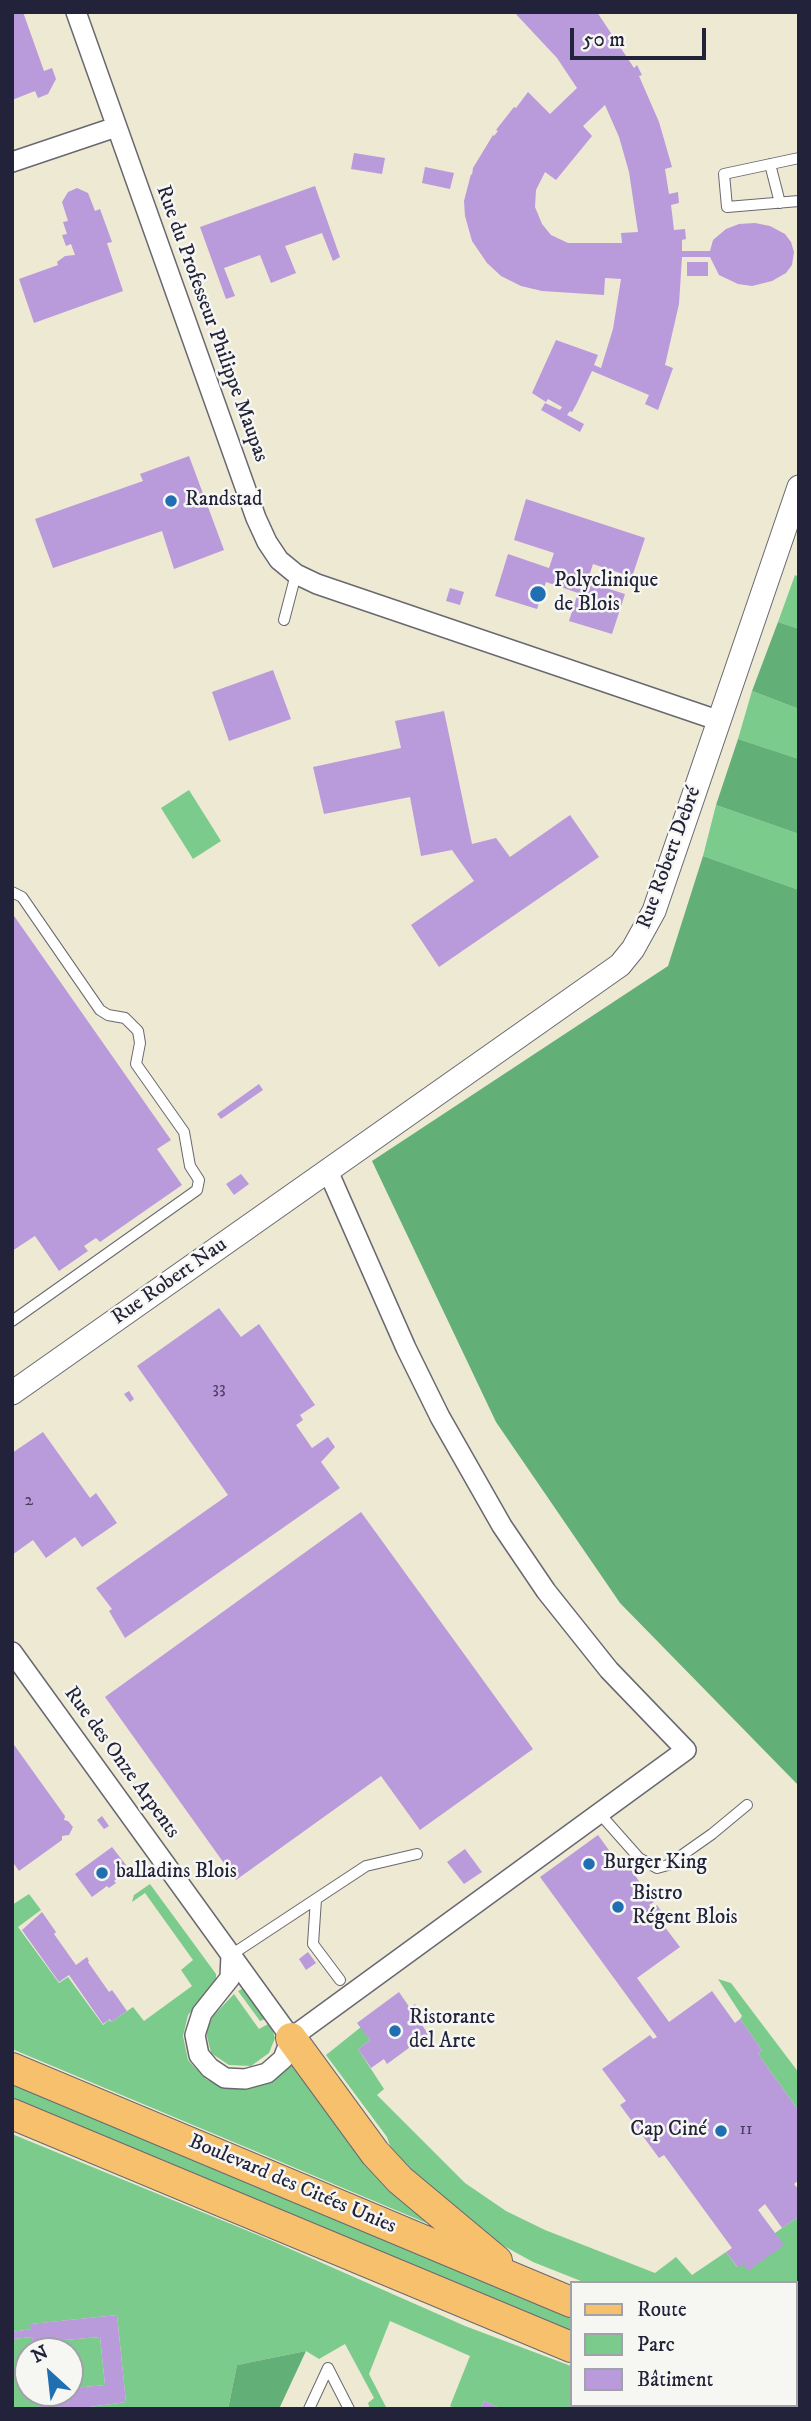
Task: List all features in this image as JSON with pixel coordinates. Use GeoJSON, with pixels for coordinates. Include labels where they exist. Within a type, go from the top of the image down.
{"type":"FeatureCollection","features":[{"type":"Feature","properties":{"kind":"main road"},"geometry":{"type":"LineString","coordinates":[[291,2038],[383,2162],[521,2281]]}},
{"type":"Feature","properties":{"kind":"main road","name":"Boulevard des Citées Unies"},"geometry":{"type":"LineString","coordinates":[[12,2068],[570,2302]]}},
{"type":"Feature","properties":{"kind":"main road","name":"Boulevard des Citées Unies"},"geometry":{"type":"LineString","coordinates":[[12,2114],[570,2347]]}},
{"type":"Feature","properties":{"kind":"street","name":"Rue du Professeur Philippe Maupas"},"geometry":{"type":"LineString","coordinates":[[76,12],[256,518],[279,560],[296,574],[317,584],[720,721]]}},
{"type":"Feature","properties":{"kind":"street"},"geometry":{"type":"LineString","coordinates":[[12,162],[116,127]]}},
{"type":"Feature","properties":{"kind":"street","name":"Rue Robert Debré"},"geometry":{"type":"LineString","coordinates":[[328,1171],[620,965],[634,949],[654,911],[799,487]]}},
{"type":"Feature","properties":{"kind":"street"},"geometry":{"type":"LineString","coordinates":[[231,1955],[230,1978],[202,2013],[195,2035],[199,2055],[210,2068],[225,2078],[245,2079],[267,2073],[283,2059],[291,2038],[686,1750],[609,1670],[546,1591],[502,1526],[440,1417],[406,1348],[328,1171]]}},
{"type":"Feature","properties":{"kind":"street","name":"Rue Robert Nau"},"geometry":{"type":"LineString","coordinates":[[12,1393],[328,1171]]}},
{"type":"Feature","properties":{"kind":"street","name":"Rue des Onze Arpents"},"geometry":{"type":"LineString","coordinates":[[12,1652],[291,2038]]}},
{"type":"Feature","properties":{"kind":"lane"},"geometry":{"type":"LineString","coordinates":[[799,158],[723,174],[727,207],[799,201]]}},
{"type":"Feature","properties":{"kind":"lane"},"geometry":{"type":"LineString","coordinates":[[771,164],[780,202]]}},
{"type":"Feature","properties":{"kind":"lane"},"geometry":{"type":"LineString","coordinates":[[284,620],[296,574]]}},
{"type":"Feature","properties":{"kind":"lane"},"geometry":{"type":"LineString","coordinates":[[12,892],[22,897],[100,1010],[108,1015],[125,1018],[138,1031],[140,1043],[136,1064],[184,1132],[190,1166],[199,1180],[197,1189],[12,1321]]}},
{"type":"Feature","properties":{"kind":"lane"},"geometry":{"type":"LineString","coordinates":[[600,1814],[639,1858],[657,1868],[668,1865],[747,1805]]}},
{"type":"Feature","properties":{"kind":"lane"},"geometry":{"type":"LineString","coordinates":[[231,1955],[366,1866],[417,1854]]}},
{"type":"Feature","properties":{"kind":"lane"},"geometry":{"type":"LineString","coordinates":[[317,1899],[313,1944],[340,1980]]}},
{"type":"Feature","properties":{"kind":"lane"},"geometry":{"type":"LineString","coordinates":[[309,2409],[328,2368],[349,2409]]}},
{"type":"Feature","properties":{"kind":"green space"},"geometry":{"type":"Polygon","coordinates":[[[795,575],[799,577],[799,629],[778,622],[795,575]]]}},
{"type":"Feature","properties":{"kind":"green space"},"geometry":{"type":"Polygon","coordinates":[[[778,622],[799,629],[799,709],[752,691],[778,622]]]}},
{"type":"Feature","properties":{"kind":"green space"},"geometry":{"type":"Polygon","coordinates":[[[752,691],[799,709],[799,759],[738,739],[752,691]]]}},
{"type":"Feature","properties":{"kind":"green space"},"geometry":{"type":"Polygon","coordinates":[[[738,739],[799,759],[799,834],[716,805],[738,739]]]}},
{"type":"Feature","properties":{"kind":"green space"},"geometry":{"type":"Polygon","coordinates":[[[189,790],[221,841],[193,859],[161,808],[189,790]]]}},
{"type":"Feature","properties":{"kind":"green space"},"geometry":{"type":"Polygon","coordinates":[[[716,805],[799,834],[799,890],[703,856],[716,805]]]}},
{"type":"Feature","properties":{"kind":"green space"},"geometry":{"type":"Polygon","coordinates":[[[703,856],[799,890],[799,1786],[620,1603],[496,1422],[372,1161],[668,966],[703,856]]]}},
{"type":"Feature","properties":{"kind":"green space"},"geometry":{"type":"Polygon","coordinates":[[[150,1884],[216,1974],[216,1982],[188,2015],[183,2036],[188,2060],[207,2080],[234,2087],[294,2062],[436,2227],[12,2049],[12,1905],[29,1894],[41,1910],[18,1927],[59,1983],[68,1977],[103,2025],[133,2007],[144,2021],[192,1986],[181,1970],[193,1960],[145,1893],[132,1902],[134,1895],[150,1884]]]}},
{"type":"Feature","properties":{"kind":"green space"},"geometry":{"type":"Polygon","coordinates":[[[718,1979],[731,1983],[799,2073],[799,2111],[758,2054],[762,2050],[740,2019],[742,2016],[718,1979]]]}},
{"type":"Feature","properties":{"kind":"green space"},"geometry":{"type":"Polygon","coordinates":[[[244,1988],[268,2018],[260,2021],[238,1991],[244,1988]]]}},
{"type":"Feature","properties":{"kind":"green space"},"geometry":{"type":"Polygon","coordinates":[[[234,1994],[259,2029],[270,2023],[275,2038],[269,2053],[251,2066],[229,2065],[211,2053],[206,2032],[213,2016],[234,1994]]]}},
{"type":"Feature","properties":{"kind":"green space"},"geometry":{"type":"Polygon","coordinates":[[[361,2027],[370,2040],[358,2049],[384,2089],[377,2095],[465,2183],[506,2211],[545,2230],[655,2273],[676,2257],[692,2275],[726,2252],[737,2267],[775,2233],[799,2216],[799,2368],[797,2281],[581,2281],[533,2262],[484,2235],[396,2163],[387,2137],[326,2055],[361,2027]]]}},
{"type":"Feature","properties":{"kind":"green space"},"geometry":{"type":"Polygon","coordinates":[[[12,2081],[570,2314],[570,2337],[12,2101],[12,2081]]]}},
{"type":"Feature","properties":{"kind":"green space"},"geometry":{"type":"Polygon","coordinates":[[[12,2134],[270,2240],[465,2326],[570,2366],[570,2407],[683,2409],[502,2409],[484,2401],[481,2409],[456,2409],[450,2406],[470,2356],[390,2321],[369,2374],[387,2409],[370,2409],[368,2403],[374,2398],[345,2344],[319,2359],[306,2351],[237,2365],[228,2409],[75,2409],[126,2402],[117,2315],[31,2324],[31,2329],[12,2332],[12,2134]]]}},
{"type":"Feature","properties":{"kind":"green space"},"geometry":{"type":"Polygon","coordinates":[[[100,2337],[105,2385],[84,2387],[84,2338],[100,2337]]]}},
{"type":"Feature","properties":{"kind":"green space"},"geometry":{"type":"Polygon","coordinates":[[[12,2339],[14,2407],[39,2409],[12,2409],[12,2339]]]}},
{"type":"Feature","properties":{"kind":"green space"},"geometry":{"type":"Polygon","coordinates":[[[306,2351],[279,2409],[228,2409],[237,2365],[306,2351]]]}},
{"type":"Feature","properties":{"kind":"building"},"geometry":{"type":"Polygon","coordinates":[[[12,12],[23,12],[44,71],[52,68],[56,79],[48,94],[38,98],[35,91],[12,100],[12,12]]]}},
{"type":"Feature","properties":{"kind":"building"},"geometry":{"type":"Polygon","coordinates":[[[514,12],[597,12],[634,68],[637,65],[659,122],[672,167],[665,169],[669,194],[678,192],[679,203],[671,205],[674,230],[685,229],[686,239],[682,240],[682,251],[710,251],[713,240],[726,229],[739,224],[755,223],[770,226],[785,234],[794,252],[792,265],[786,273],[772,281],[752,286],[738,284],[719,275],[710,257],[682,257],[679,304],[665,365],[673,368],[658,410],[645,404],[649,395],[592,371],[572,412],[567,415],[584,424],[580,432],[541,410],[545,403],[560,410],[562,407],[548,399],[546,402],[532,393],[556,340],[598,355],[594,365],[601,368],[613,329],[621,279],[605,278],[604,295],[542,291],[521,286],[501,276],[487,263],[472,241],[464,201],[473,168],[498,131],[496,130],[528,92],[550,114],[577,88],[557,58],[514,12]],[[605,105],[583,126],[592,136],[556,180],[545,172],[536,190],[535,207],[542,224],[551,235],[568,243],[622,243],[621,233],[638,232],[629,172],[619,137],[605,105]]]}},
{"type":"Feature","properties":{"kind":"building"},"geometry":{"type":"Polygon","coordinates":[[[354,153],[385,158],[382,174],[351,169],[354,153]]]}},
{"type":"Feature","properties":{"kind":"building"},"geometry":{"type":"Polygon","coordinates":[[[425,167],[454,173],[450,189],[422,183],[425,167]]]}},
{"type":"Feature","properties":{"kind":"building"},"geometry":{"type":"Polygon","coordinates":[[[315,186],[340,257],[333,261],[322,233],[285,246],[296,273],[271,283],[260,255],[224,268],[235,296],[226,299],[200,227],[315,186]]]}},
{"type":"Feature","properties":{"kind":"building"},"geometry":{"type":"Polygon","coordinates":[[[77,188],[88,193],[95,211],[100,209],[112,242],[107,243],[123,291],[34,323],[19,279],[58,265],[57,262],[65,256],[75,255],[71,244],[66,246],[62,235],[67,234],[63,222],[68,221],[62,202],[68,192],[77,188]]]}},
{"type":"Feature","properties":{"kind":"building"},"geometry":{"type":"Polygon","coordinates":[[[687,262],[708,262],[708,276],[687,276],[687,262]]]}},
{"type":"Feature","properties":{"kind":"building"},"geometry":{"type":"Polygon","coordinates":[[[189,456],[224,550],[174,569],[162,531],[53,568],[35,519],[143,481],[140,474],[189,456]]]}},
{"type":"Feature","properties":{"kind":"building"},"geometry":{"type":"Polygon","coordinates":[[[526,499],[645,538],[632,577],[593,564],[587,582],[625,594],[612,634],[569,621],[578,593],[546,582],[537,609],[495,596],[508,554],[549,568],[554,553],[514,540],[526,499]]]}},
{"type":"Feature","properties":{"kind":"building"},"geometry":{"type":"Polygon","coordinates":[[[450,588],[464,592],[460,605],[446,601],[450,588]]]}},
{"type":"Feature","properties":{"kind":"building"},"geometry":{"type":"Polygon","coordinates":[[[273,670],[291,719],[229,741],[212,692],[273,670]]]}},
{"type":"Feature","properties":{"kind":"building"},"geometry":{"type":"Polygon","coordinates":[[[444,711],[472,844],[496,838],[510,857],[570,815],[599,857],[439,967],[411,925],[474,881],[452,850],[421,856],[410,797],[324,814],[313,767],[401,748],[395,721],[444,711]]]}},
{"type":"Feature","properties":{"kind":"building"},"geometry":{"type":"Polygon","coordinates":[[[12,913],[171,1140],[157,1149],[182,1185],[100,1242],[96,1238],[84,1246],[88,1251],[59,1271],[35,1236],[12,1251],[12,913]]]}},
{"type":"Feature","properties":{"kind":"building"},"geometry":{"type":"Polygon","coordinates":[[[259,1084],[263,1090],[221,1119],[217,1114],[259,1084]]]}},
{"type":"Feature","properties":{"kind":"building"},"geometry":{"type":"Polygon","coordinates":[[[241,1174],[249,1184],[234,1195],[226,1184],[241,1174]]]}},
{"type":"Feature","properties":{"kind":"building"},"geometry":{"type":"Polygon","coordinates":[[[219,1308],[241,1337],[259,1324],[315,1405],[300,1415],[303,1420],[296,1425],[312,1448],[328,1437],[335,1447],[321,1462],[340,1488],[125,1638],[109,1611],[112,1609],[96,1588],[228,1495],[137,1366],[219,1308]]]}},
{"type":"Feature","properties":{"kind":"building"},"geometry":{"type":"Polygon","coordinates":[[[129,1391],[134,1399],[130,1402],[124,1394],[129,1391]]]}},
{"type":"Feature","properties":{"kind":"building"},"geometry":{"type":"Polygon","coordinates":[[[43,1432],[90,1498],[96,1493],[117,1523],[82,1547],[75,1537],[46,1558],[33,1540],[12,1555],[12,1453],[43,1432]]]}},
{"type":"Feature","properties":{"kind":"building"},"geometry":{"type":"Polygon","coordinates":[[[361,1512],[533,1749],[420,1830],[381,1776],[236,1880],[105,1697],[361,1512]]]}},
{"type":"Feature","properties":{"kind":"building"},"geometry":{"type":"Polygon","coordinates":[[[12,1742],[65,1816],[64,1820],[73,1827],[69,1835],[62,1836],[62,1840],[19,1871],[12,1861],[12,1742]]]}},
{"type":"Feature","properties":{"kind":"building"},"geometry":{"type":"Polygon","coordinates":[[[102,1816],[109,1826],[104,1829],[97,1820],[102,1816]]]}},
{"type":"Feature","properties":{"kind":"building","name":"Cap Ciné"},"geometry":{"type":"Polygon","coordinates":[[[598,1835],[624,1871],[629,1867],[654,1902],[649,1905],[652,1909],[657,1905],[663,1914],[658,1918],[680,1947],[637,1978],[669,2022],[712,1991],[735,2023],[740,2019],[762,2050],[758,2054],[799,2111],[799,2180],[794,2184],[799,2190],[799,2216],[782,2228],[765,2204],[758,2210],[784,2245],[748,2271],[743,2264],[738,2268],[726,2252],[732,2248],[664,2155],[659,2158],[620,2105],[626,2101],[602,2069],[650,2035],[653,2039],[657,2037],[540,1877],[598,1835]]]}},
{"type":"Feature","properties":{"kind":"building"},"geometry":{"type":"Polygon","coordinates":[[[112,1847],[126,1865],[122,1867],[125,1872],[114,1881],[116,1883],[92,1897],[75,1874],[112,1847]]]}},
{"type":"Feature","properties":{"kind":"building"},"geometry":{"type":"Polygon","coordinates":[[[465,1849],[482,1872],[464,1884],[447,1862],[465,1849]]]}},
{"type":"Feature","properties":{"kind":"building"},"geometry":{"type":"Polygon","coordinates":[[[42,1912],[76,1965],[87,1957],[109,1992],[112,1990],[127,2011],[103,2024],[69,1975],[59,1982],[22,1930],[42,1912]]]}},
{"type":"Feature","properties":{"kind":"building"},"geometry":{"type":"Polygon","coordinates":[[[308,1952],[316,1963],[306,1970],[299,1959],[308,1952]]]}},
{"type":"Feature","properties":{"kind":"building","name":"Ristorante del Arte"},"geometry":{"type":"Polygon","coordinates":[[[399,1992],[410,2008],[415,2004],[421,2013],[416,2016],[428,2034],[387,2064],[384,2059],[371,2068],[358,2049],[370,2040],[357,2023],[399,1992]]]}},
{"type":"Feature","properties":{"kind":"building"},"geometry":{"type":"Polygon","coordinates":[[[117,2315],[126,2402],[75,2409],[39,2409],[84,2407],[84,2387],[105,2385],[100,2337],[12,2339],[12,2332],[31,2329],[30,2324],[117,2315]]]}},
{"type":"Feature","properties":{"kind":"building"},"geometry":{"type":"Polygon","coordinates":[[[484,2401],[502,2409],[481,2409],[484,2401]]]}},
{"type":"Feature","properties":{"kind":"place","name":"Randstad"},"geometry":{"type":"Point","coordinates":[171,501]}},
{"type":"Feature","properties":{"kind":"place","name":"Polyclinique de Blois"},"geometry":{"type":"Point","coordinates":[538,594]}},
{"type":"Feature","properties":{"kind":"place","name":"Burger King"},"geometry":{"type":"Point","coordinates":[589,1864]}},
{"type":"Feature","properties":{"kind":"place","name":"balladins Blois"},"geometry":{"type":"Point","coordinates":[102,1873]}},
{"type":"Feature","properties":{"kind":"place","name":"Bistro Régent Blois"},"geometry":{"type":"Point","coordinates":[618,1907]}},
{"type":"Feature","properties":{"kind":"place","name":"Ristorante del Arte"},"geometry":{"type":"Point","coordinates":[395,2031]}},
{"type":"Feature","properties":{"kind":"place","name":"Cap Ciné"},"geometry":{"type":"Point","coordinates":[721,2131]}}]}
